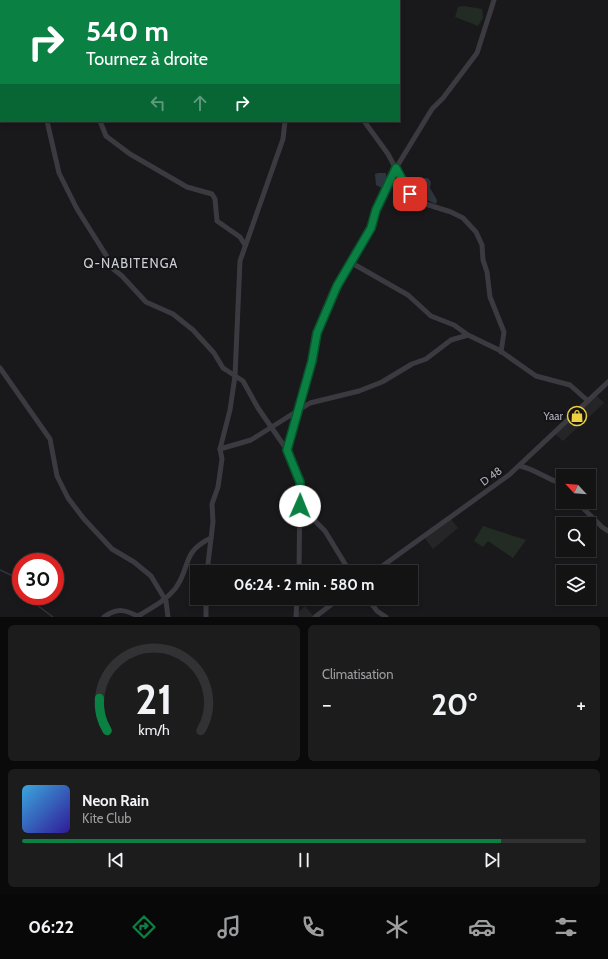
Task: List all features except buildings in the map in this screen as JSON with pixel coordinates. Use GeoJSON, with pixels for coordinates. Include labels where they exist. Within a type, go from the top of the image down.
{"type":"FeatureCollection","features":[{"type":"Feature","properties":{"kind":"street"},"geometry":{"type":"LineString","coordinates":[[287,450],[321,321],[350,262],[371,228],[376,210],[396,168],[432,109],[443,98],[477,53],[494,0]]}},
{"type":"Feature","properties":{"kind":"street"},"geometry":{"type":"LineString","coordinates":[[47,122],[59,173],[77,209],[106,255],[112,268],[122,276],[146,302],[173,314],[193,330],[214,353],[223,368],[243,381],[272,429],[287,450],[300,482],[299,565]]}},
{"type":"Feature","properties":{"kind":"street"},"geometry":{"type":"LineString","coordinates":[[100,122],[106,136],[130,154],[187,187],[212,194],[215,199],[217,221],[240,237],[245,245]]}},
{"type":"Feature","properties":{"kind":"street"},"geometry":{"type":"LineString","coordinates":[[208,565],[211,538],[212,504],[218,487],[222,459],[220,449],[230,410],[235,376],[237,292],[240,261],[283,139],[285,122]]}},
{"type":"Feature","properties":{"kind":"street"},"geometry":{"type":"LineString","coordinates":[[365,122],[388,154],[416,201],[451,212],[463,218],[481,240],[490,297],[504,332],[501,352]]}},
{"type":"Feature","properties":{"kind":"street"},"geometry":{"type":"LineString","coordinates":[[350,262],[408,295],[431,316],[454,326],[501,352],[536,376],[570,385],[588,402]]}},
{"type":"Feature","properties":{"kind":"street"},"geometry":{"type":"LineString","coordinates":[[220,449],[251,440],[272,429],[299,409],[310,403],[359,390],[382,382],[412,364],[426,359],[451,340],[468,335]]}},
{"type":"Feature","properties":{"kind":"street"},"geometry":{"type":"LineString","coordinates":[[0,368],[50,439],[57,476],[68,498],[84,519],[112,549],[134,562],[151,576],[165,599],[168,617]]}},
{"type":"Feature","properties":{"kind":"street","name":"D 48"},"geometry":{"type":"LineString","coordinates":[[384,565],[520,466],[608,382]]}},
{"type":"Feature","properties":{"kind":"street"},"geometry":{"type":"LineString","coordinates":[[520,466],[529,468],[556,482]]}},
{"type":"Feature","properties":{"kind":"street"},"geometry":{"type":"LineString","coordinates":[[300,506],[325,531],[346,565]]}},
{"type":"Feature","properties":{"kind":"street"},"geometry":{"type":"LineString","coordinates":[[584,509],[608,531]]}},
{"type":"Feature","properties":{"kind":"street"},"geometry":{"type":"LineString","coordinates":[[104,617],[113,611],[121,610],[139,616],[165,599],[176,587],[192,550],[198,544],[211,538]]}},
{"type":"Feature","properties":{"kind":"street"},"geometry":{"type":"LineString","coordinates":[[206,605],[206,617]]}},
{"type":"Feature","properties":{"kind":"street"},"geometry":{"type":"LineString","coordinates":[[296,617],[297,605]]}},
{"type":"Feature","properties":{"kind":"street"},"geometry":{"type":"LineString","coordinates":[[315,617],[331,605]]}},
{"type":"Feature","properties":{"kind":"street"},"geometry":{"type":"LineString","coordinates":[[372,605],[377,611],[386,617]]}},
{"type":"Feature","properties":{"kind":"shaded area"},"geometry":{"type":"Polygon","coordinates":[[[464,6],[482,9],[483,18],[478,26],[455,17],[458,7],[464,6]]]}},
{"type":"Feature","properties":{"kind":"shaded area"},"geometry":{"type":"Polygon","coordinates":[[[386,173],[386,184],[384,189],[376,185],[375,174],[386,173]]]}},
{"type":"Feature","properties":{"kind":"shaded area"},"geometry":{"type":"Polygon","coordinates":[[[428,178],[431,182],[430,188],[437,200],[436,204],[421,196],[410,182],[412,180],[420,181],[428,178]]]}},
{"type":"Feature","properties":{"kind":"shaded area"},"geometry":{"type":"Polygon","coordinates":[[[595,394],[604,403],[563,441],[555,434],[595,394]]]}},
{"type":"Feature","properties":{"kind":"shaded area"},"geometry":{"type":"Polygon","coordinates":[[[450,518],[458,528],[433,549],[424,537],[450,518]]]}},
{"type":"Feature","properties":{"kind":"shaded area"},"geometry":{"type":"Polygon","coordinates":[[[483,526],[526,540],[513,558],[488,541],[483,547],[474,541],[483,526]]]}},
{"type":"Feature","properties":{"kind":"shaded area"},"geometry":{"type":"Polygon","coordinates":[[[305,606],[314,617],[293,617],[305,606]]]}},
{"type":"Feature","properties":{"kind":"waterway"},"geometry":{"type":"LineString","coordinates":[[0,570],[12,576]]}},
{"type":"Feature","properties":{"kind":"waterway"},"geometry":{"type":"LineString","coordinates":[[37,605],[53,617]]}},
{"type":"Feature","properties":{"kind":"place","name":"Yaar"},"geometry":{"type":"Point","coordinates":[577,416]}},
{"type":"Feature","properties":{"kind":"district","name":"Q-NABITENGA"},"geometry":{"type":"Point","coordinates":[131,263]}},
{"type":"Feature","properties":{"kind":"route"},"geometry":{"type":"LineString","coordinates":[[300,506],[300,482],[287,450],[312,361],[317,333],[321,321],[337,286],[365,235],[371,228],[376,210],[387,190],[396,168],[410,194]]}}]}
